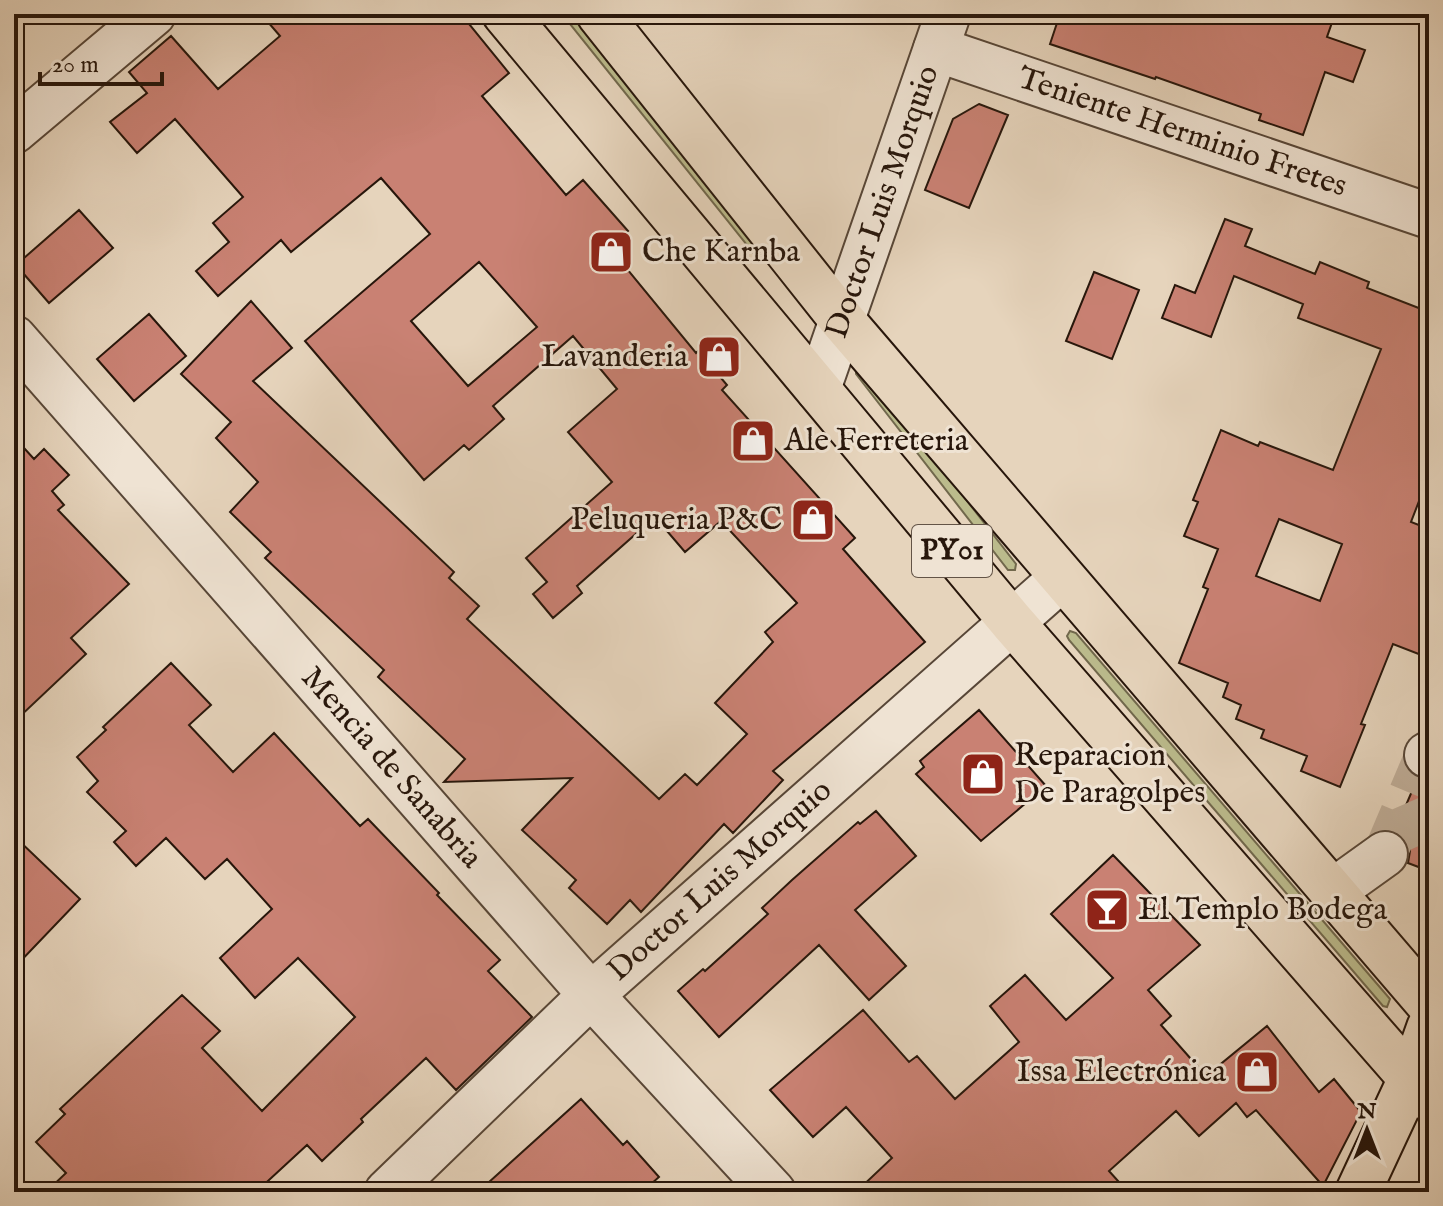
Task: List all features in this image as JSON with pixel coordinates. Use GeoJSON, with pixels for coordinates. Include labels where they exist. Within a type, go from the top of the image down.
{"type":"FeatureCollection","features":[{"type":"Feature","properties":{"kind":"main road","name":"PY01"},"geometry":{"type":"LineString","coordinates":[[505,14],[1012,622],[1420,1088]]}},
{"type":"Feature","properties":{"kind":"main road","name":"PY01"},"geometry":{"type":"LineString","coordinates":[[599,14],[842,320],[1429,1004]]}},
{"type":"Feature","properties":{"kind":"main road"},"geometry":{"type":"LineString","coordinates":[[1358,1192],[1420,1088],[1429,1028]]}},
{"type":"Feature","properties":{"kind":"street"},"geometry":{"type":"LineString","coordinates":[[14,131],[153,14]]}},
{"type":"Feature","properties":{"kind":"street","name":"Doctor Luis Morquio"},"geometry":{"type":"LineString","coordinates":[[818,389],[942,31]]}},
{"type":"Feature","properties":{"kind":"street","name":"Teniente Herminio Fretes"},"geometry":{"type":"LineString","coordinates":[[942,31],[1429,216]]}},
{"type":"Feature","properties":{"kind":"street","name":"Mencia de Sanabria"},"geometry":{"type":"LineString","coordinates":[[14,338],[591,995],[773,1192]]}},
{"type":"Feature","properties":{"kind":"street","name":"Doctor Luis Morquio"},"geometry":{"type":"LineString","coordinates":[[387,1192],[591,995],[1062,578]]}},
{"type":"Feature","properties":{"kind":"street"},"geometry":{"type":"LineString","coordinates":[[1332,892],[1385,854]]}},
{"type":"Feature","properties":{"kind":"green space"},"geometry":{"type":"Polygon","coordinates":[[[562,14],[577,14],[768,253],[768,260],[759,260],[562,14]]]}},
{"type":"Feature","properties":{"kind":"green space"},"geometry":{"type":"Polygon","coordinates":[[[856,368],[864,368],[1016,564],[1015,570],[1008,570],[856,374],[856,368]]]}},
{"type":"Feature","properties":{"kind":"green space"},"geometry":{"type":"Polygon","coordinates":[[[1070,631],[1076,633],[1390,999],[1387,1007],[1069,640],[1067,636],[1070,631]]]}},
{"type":"Feature","properties":{"kind":"building"},"geometry":{"type":"Polygon","coordinates":[[[261,14],[461,14],[509,73],[482,96],[566,195],[583,180],[628,231],[609,247],[696,353],[698,351],[727,385],[722,390],[855,538],[843,549],[925,642],[773,771],[783,780],[733,833],[724,824],[641,912],[630,900],[607,924],[569,888],[576,880],[522,830],[572,778],[444,782],[465,759],[378,677],[384,670],[265,558],[271,552],[230,512],[258,482],[216,438],[231,422],[181,374],[251,301],[292,348],[253,381],[454,572],[449,578],[479,606],[467,619],[659,799],[685,774],[697,785],[747,734],[715,703],[773,642],[765,632],[797,603],[721,521],[685,552],[655,517],[577,586],[582,593],[553,618],[533,594],[547,582],[526,558],[612,482],[568,432],[617,389],[573,336],[493,406],[504,419],[469,450],[464,445],[424,480],[305,341],[430,234],[381,178],[291,252],[281,240],[218,296],[196,271],[229,242],[213,223],[243,197],[175,119],[137,153],[110,122],[147,93],[129,72],[171,36],[218,89],[280,36],[261,14]],[[479,262],[411,321],[468,386],[537,327],[479,262]]]}},
{"type":"Feature","properties":{"kind":"building"},"geometry":{"type":"Polygon","coordinates":[[[1060,14],[1335,14],[1327,37],[1365,50],[1353,82],[1325,72],[1303,135],[1259,120],[1261,114],[1050,44],[1060,14]]]}},
{"type":"Feature","properties":{"kind":"building"},"geometry":{"type":"Polygon","coordinates":[[[979,104],[1008,115],[969,208],[925,190],[953,119],[979,104]]]}},
{"type":"Feature","properties":{"kind":"building"},"geometry":{"type":"Polygon","coordinates":[[[79,210],[113,248],[49,303],[16,265],[79,210]]]}},
{"type":"Feature","properties":{"kind":"building"},"geometry":{"type":"Polygon","coordinates":[[[1225,219],[1252,229],[1245,246],[1315,274],[1320,262],[1369,282],[1367,288],[1429,312],[1429,475],[1411,522],[1429,529],[1429,658],[1393,644],[1340,787],[1301,771],[1307,756],[1261,738],[1264,730],[1236,719],[1241,705],[1223,697],[1228,683],[1179,663],[1208,589],[1203,587],[1218,549],[1184,536],[1198,502],[1193,500],[1221,430],[1258,446],[1260,442],[1333,470],[1381,349],[1298,318],[1303,304],[1234,276],[1211,337],[1162,318],[1175,285],[1195,293],[1225,219]],[[1279,519],[1256,576],[1320,601],[1342,544],[1279,519]]]}},
{"type":"Feature","properties":{"kind":"building"},"geometry":{"type":"Polygon","coordinates":[[[1094,272],[1139,290],[1112,359],[1066,341],[1094,272]]]}},
{"type":"Feature","properties":{"kind":"building"},"geometry":{"type":"Polygon","coordinates":[[[149,314],[186,356],[134,401],[97,359],[149,314]]]}},
{"type":"Feature","properties":{"kind":"building"},"geometry":{"type":"Polygon","coordinates":[[[14,437],[34,459],[44,449],[69,475],[52,491],[64,505],[58,510],[129,584],[71,638],[86,654],[14,722],[14,437]]]}},
{"type":"Feature","properties":{"kind":"building"},"geometry":{"type":"Polygon","coordinates":[[[171,663],[211,705],[189,725],[233,772],[274,733],[360,826],[368,819],[500,960],[488,971],[532,1017],[456,1090],[426,1058],[322,1161],[307,1145],[256,1192],[46,1192],[66,1173],[36,1142],[65,1114],[60,1109],[182,995],[220,1031],[202,1048],[262,1111],[355,1017],[298,958],[255,998],[220,958],[272,909],[227,859],[205,879],[166,838],[136,866],[114,842],[126,831],[87,792],[98,781],[77,757],[106,730],[103,727],[171,663]]]}},
{"type":"Feature","properties":{"kind":"building","name":"Reparacion De Paragolpes"},"geometry":{"type":"Polygon","coordinates":[[[979,710],[1046,786],[981,841],[916,774],[924,767],[920,761],[979,710]]]}},
{"type":"Feature","properties":{"kind":"building"},"geometry":{"type":"Polygon","coordinates":[[[1418,777],[1429,779],[1429,871],[1408,863],[1410,851],[1406,840],[1395,831],[1418,777]]]}},
{"type":"Feature","properties":{"kind":"building"},"geometry":{"type":"Polygon","coordinates":[[[876,811],[916,856],[855,910],[906,966],[869,1000],[819,945],[719,1037],[678,991],[768,914],[762,908],[792,880],[858,822],[860,824],[876,811]]]}},
{"type":"Feature","properties":{"kind":"building"},"geometry":{"type":"Polygon","coordinates":[[[14,836],[80,899],[14,968],[14,836]]]}},
{"type":"Feature","properties":{"kind":"building"},"geometry":{"type":"Polygon","coordinates":[[[1113,855],[1200,945],[1148,990],[1171,1016],[1161,1025],[1206,1076],[1267,1026],[1319,1092],[1334,1079],[1361,1112],[1323,1186],[1256,1110],[1247,1117],[1236,1103],[1199,1136],[1176,1111],[1109,1171],[1128,1192],[856,1192],[892,1158],[846,1107],[813,1137],[770,1090],[863,1010],[909,1062],[917,1056],[955,1099],[1019,1042],[990,1006],[1025,975],[1066,1020],[1113,978],[1051,914],[1113,855]]]}},
{"type":"Feature","properties":{"kind":"building"},"geometry":{"type":"Polygon","coordinates":[[[581,1099],[623,1145],[627,1141],[659,1177],[642,1192],[478,1192],[581,1099]]]}},
{"type":"Feature","properties":{"kind":"tunnel"},"geometry":{"type":"LineString","coordinates":[[1385,854],[1427,755]]}},
{"type":"Feature","properties":{"kind":"tunnel"},"geometry":{"type":"LineString","coordinates":[[1407,803],[1429,853]]}},
{"type":"Feature","properties":{"kind":"place","name":"Che Karnba"},"geometry":{"type":"Point","coordinates":[611,252]}},
{"type":"Feature","properties":{"kind":"place","name":"Lavanderia"},"geometry":{"type":"Point","coordinates":[719,357]}},
{"type":"Feature","properties":{"kind":"place","name":"Ale Ferreteria"},"geometry":{"type":"Point","coordinates":[753,441]}},
{"type":"Feature","properties":{"kind":"place","name":"Peluqueria P&C"},"geometry":{"type":"Point","coordinates":[813,520]}},
{"type":"Feature","properties":{"kind":"place","name":"Reparacion De Paragolpes"},"geometry":{"type":"Point","coordinates":[983,774]}},
{"type":"Feature","properties":{"kind":"place","name":"El Templo Bodega"},"geometry":{"type":"Point","coordinates":[1107,910]}},
{"type":"Feature","properties":{"kind":"place","name":"Issa Electrónica"},"geometry":{"type":"Point","coordinates":[1257,1072]}}]}
